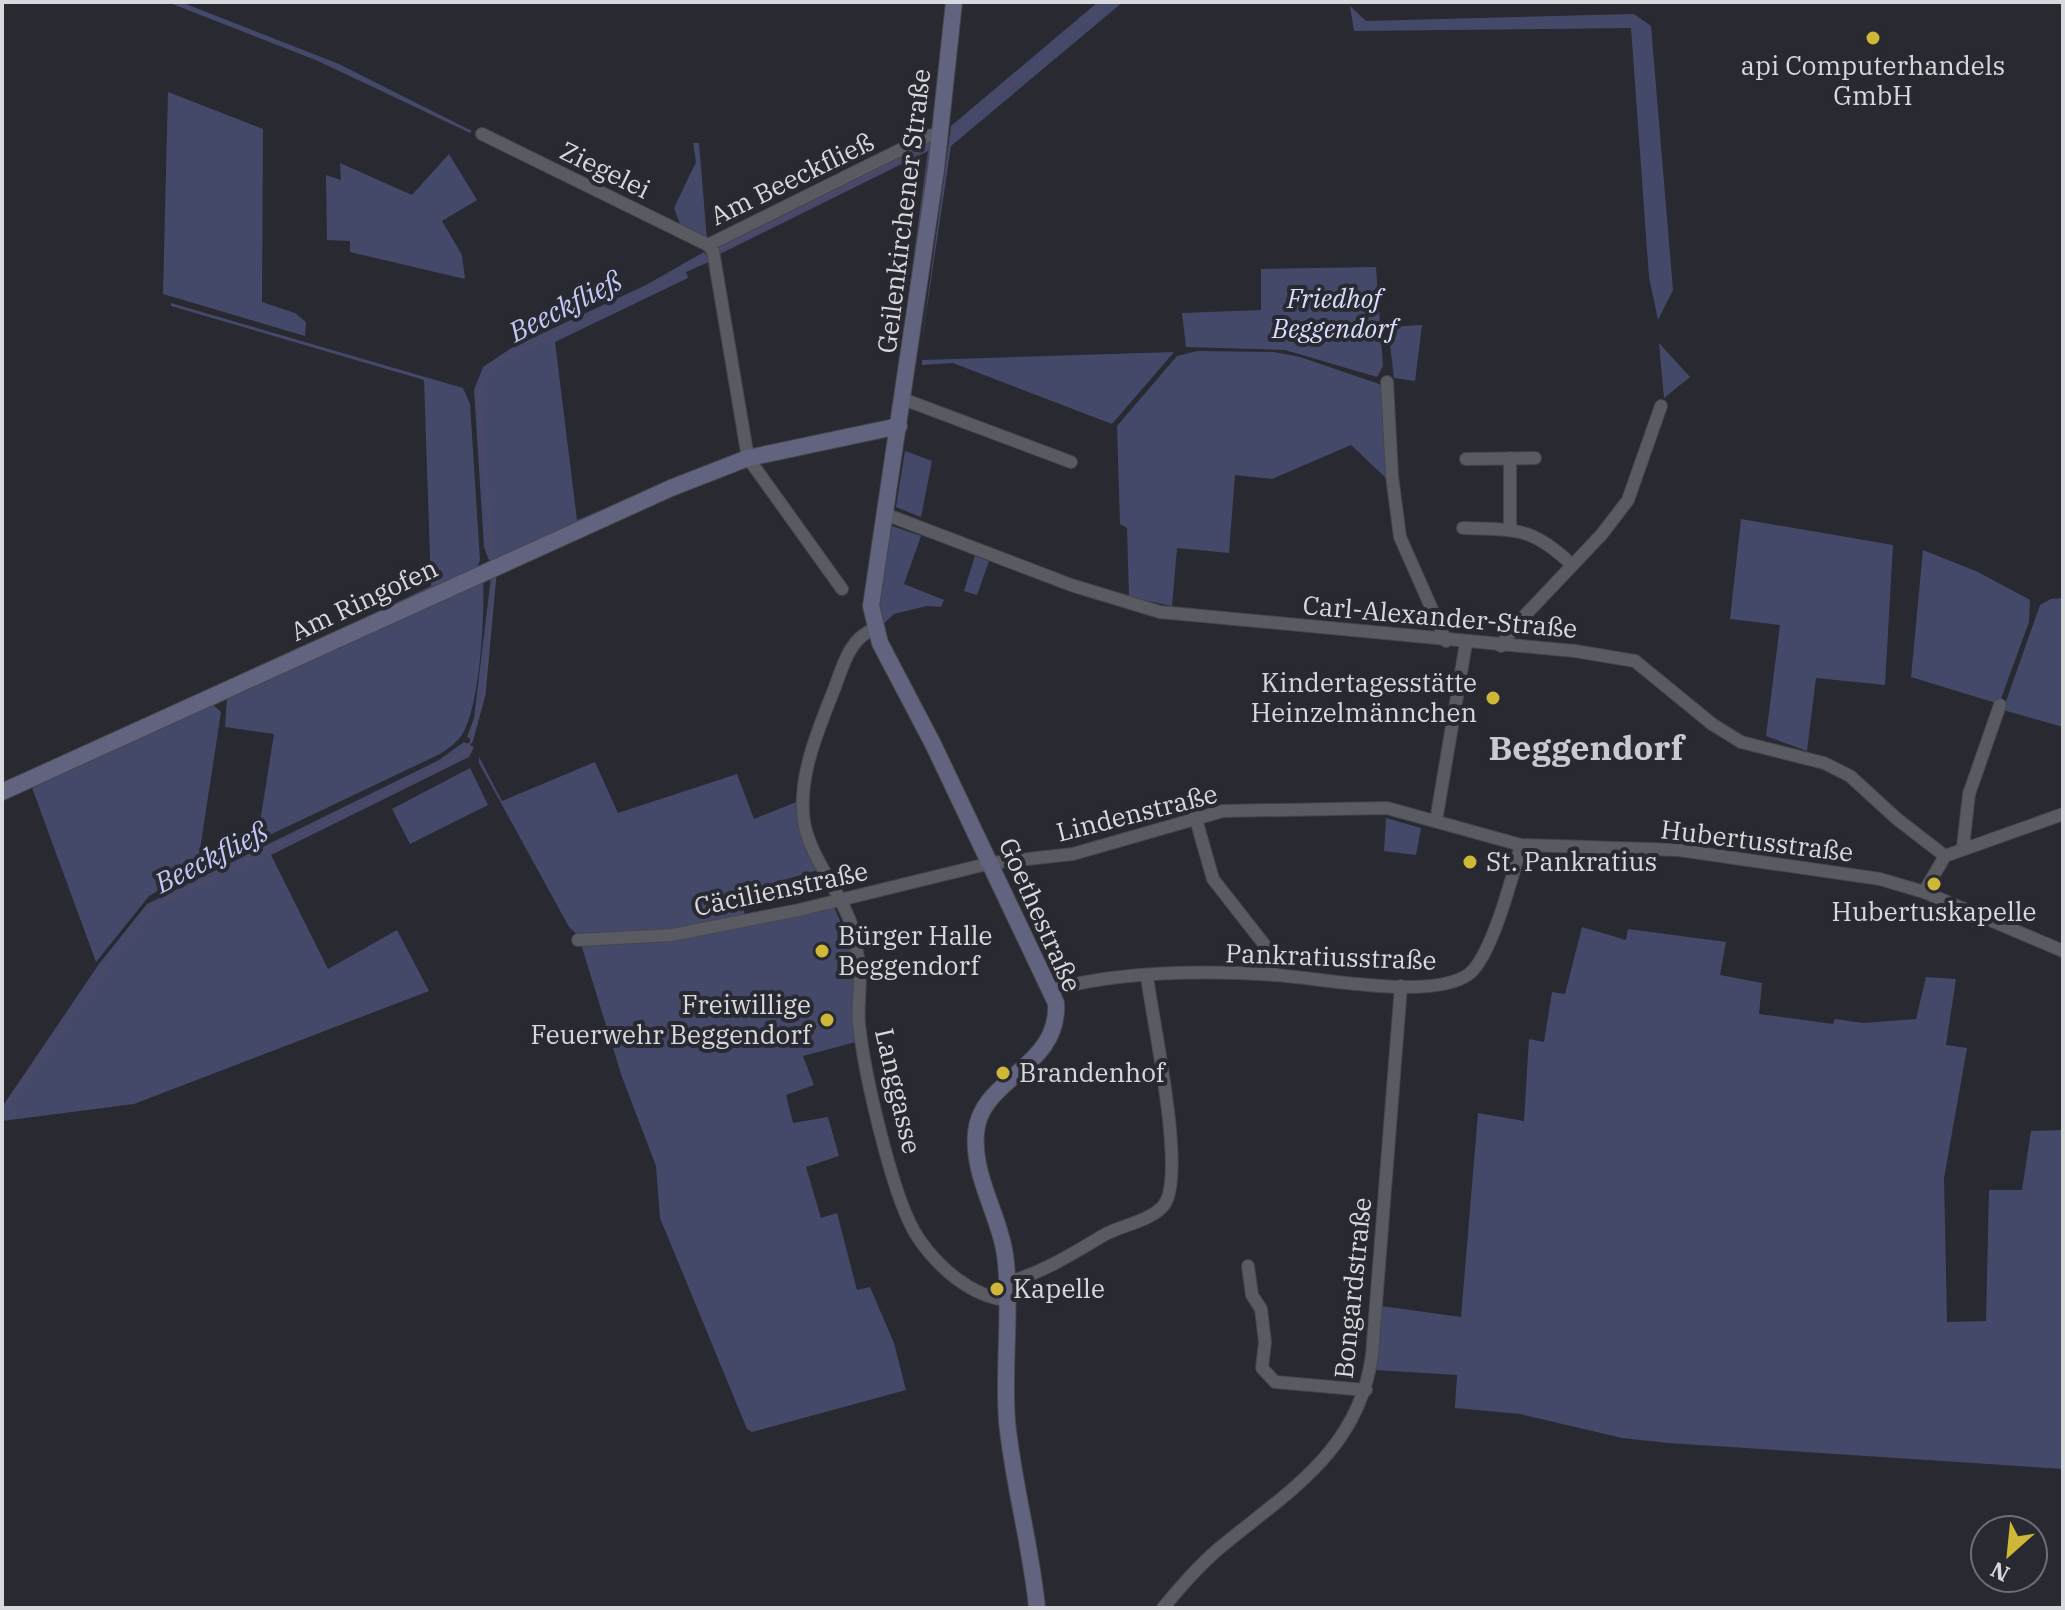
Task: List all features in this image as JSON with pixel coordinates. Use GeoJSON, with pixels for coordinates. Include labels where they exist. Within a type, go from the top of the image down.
{"type":"FeatureCollection","features":[{"type":"Feature","properties":{"kind":"street","name":"Geilenkirchener Straße"},"geometry":{"type":"LineString","coordinates":[[899,426],[940,134],[954,2]]}},
{"type":"Feature","properties":{"kind":"street","name":"Ziegelei"},"geometry":{"type":"LineString","coordinates":[[482,134],[708,245]]}},
{"type":"Feature","properties":{"kind":"street","name":"Am Beeckfließ"},"geometry":{"type":"LineString","coordinates":[[708,245],[940,134]]}},
{"type":"Feature","properties":{"kind":"street"},"geometry":{"type":"LineString","coordinates":[[708,245],[714,256],[748,458],[842,589]]}},
{"type":"Feature","properties":{"kind":"street"},"geometry":{"type":"LineString","coordinates":[[1387,382],[1392,476],[1400,537],[1446,641]]}},
{"type":"Feature","properties":{"kind":"street"},"geometry":{"type":"LineString","coordinates":[[903,399],[1071,462]]}},
{"type":"Feature","properties":{"kind":"street"},"geometry":{"type":"LineString","coordinates":[[1501,646],[1628,500],[1661,406]]}},
{"type":"Feature","properties":{"kind":"street","name":"Am Ringofen"},"geometry":{"type":"LineString","coordinates":[[2,792],[225,693],[484,570],[748,458],[899,426]]}},
{"type":"Feature","properties":{"kind":"street","name":"Goethestraße"},"geometry":{"type":"LineString","coordinates":[[899,426],[871,606],[874,629],[1051,990],[1057,1020],[1043,1050],[991,1101],[976,1129],[976,1156],[1006,1261],[1007,1422],[1037,1608]]}},
{"type":"Feature","properties":{"kind":"street"},"geometry":{"type":"LineString","coordinates":[[1510,458],[1510,530]]}},
{"type":"Feature","properties":{"kind":"street"},"geometry":{"type":"LineString","coordinates":[[1466,459],[1535,458]]}},
{"type":"Feature","properties":{"kind":"street","name":"Carl-Alexander-Straße"},"geometry":{"type":"LineString","coordinates":[[885,514],[1071,585],[1160,612],[1575,651],[1635,661],[1712,724],[1741,742],[1824,763],[1850,776],[1897,819],[1945,856]]}},
{"type":"Feature","properties":{"kind":"street"},"geometry":{"type":"LineString","coordinates":[[1463,528],[1510,530],[1540,537],[1571,564]]}},
{"type":"Feature","properties":{"kind":"street","name":"Langgasse"},"geometry":{"type":"LineString","coordinates":[[874,629],[863,633],[845,660],[806,774],[805,824],[851,923],[860,967],[859,1024],[866,1068],[897,1184],[917,1237],[973,1291],[988,1298],[1006,1291]]}},
{"type":"Feature","properties":{"kind":"street"},"geometry":{"type":"LineString","coordinates":[[1436,821],[1466,643]]}},
{"type":"Feature","properties":{"kind":"street"},"geometry":{"type":"LineString","coordinates":[[1963,847],[1969,794],[2000,705]]}},
{"type":"Feature","properties":{"kind":"street","name":"Lindenstraße"},"geometry":{"type":"LineString","coordinates":[[991,863],[1040,859],[1111,845],[1195,816],[1223,811],[1387,808],[1436,821]]}},
{"type":"Feature","properties":{"kind":"street"},"geometry":{"type":"LineString","coordinates":[[1924,892],[1945,856],[1963,847],[2063,814]]}},
{"type":"Feature","properties":{"kind":"street"},"geometry":{"type":"LineString","coordinates":[[1195,816],[1213,879],[1267,948],[1274,975]]}},
{"type":"Feature","properties":{"kind":"street","name":"Hubertusstraße"},"geometry":{"type":"LineString","coordinates":[[1436,821],[1521,845],[1679,850],[1880,879],[1924,892],[2063,951]]}},
{"type":"Feature","properties":{"kind":"street","name":"Pankratiusstraße"},"geometry":{"type":"LineString","coordinates":[[1051,990],[1096,979],[1147,976],[1274,975],[1401,986],[1454,981],[1479,964],[1508,894],[1521,845]]}},
{"type":"Feature","properties":{"kind":"street","name":"Cäcilienstraße"},"geometry":{"type":"LineString","coordinates":[[578,940],[672,935],[991,863]]}},
{"type":"Feature","properties":{"kind":"street"},"geometry":{"type":"LineString","coordinates":[[1006,1291],[1110,1232],[1156,1212],[1165,1203],[1173,1159],[1147,976]]}},
{"type":"Feature","properties":{"kind":"street","name":"Bongardstraße"},"geometry":{"type":"LineString","coordinates":[[1163,1608],[1220,1548],[1317,1468],[1342,1438],[1366,1390],[1401,986]]}},
{"type":"Feature","properties":{"kind":"street"},"geometry":{"type":"LineString","coordinates":[[1248,1266],[1252,1295],[1261,1309],[1265,1342],[1262,1368],[1266,1377],[1275,1382],[1366,1390]]}},
{"type":"Feature","properties":{"kind":"green space"},"geometry":{"type":"Polygon","coordinates":[[[181,2],[339,64],[472,131],[470,133],[318,61],[170,3],[181,2]]]}},
{"type":"Feature","properties":{"kind":"green space"},"geometry":{"type":"Polygon","coordinates":[[[1098,2],[1123,2],[951,146],[920,354],[951,126],[1098,2]]]}},
{"type":"Feature","properties":{"kind":"green space"},"geometry":{"type":"Polygon","coordinates":[[[1350,6],[1366,21],[1634,14],[1651,26],[1673,290],[1658,320],[1649,277],[1631,28],[1354,31],[1350,6]]]}},
{"type":"Feature","properties":{"kind":"green space"},"geometry":{"type":"Polygon","coordinates":[[[168,92],[263,129],[262,302],[295,313],[306,322],[305,336],[163,294],[168,92]]]}},
{"type":"Feature","properties":{"kind":"green space"},"geometry":{"type":"Polygon","coordinates":[[[932,140],[904,357],[900,357],[928,151],[718,255],[718,246],[932,140]]]}},
{"type":"Feature","properties":{"kind":"green space"},"geometry":{"type":"Polygon","coordinates":[[[693,143],[699,143],[707,240],[681,227],[674,208],[696,162],[693,143]]]}},
{"type":"Feature","properties":{"kind":"green space"},"geometry":{"type":"Polygon","coordinates":[[[449,154],[477,200],[442,221],[462,255],[465,279],[350,252],[350,241],[327,240],[326,175],[341,180],[340,163],[412,195],[449,154]]]}},
{"type":"Feature","properties":{"kind":"green space"},"geometry":{"type":"Polygon","coordinates":[[[704,252],[711,261],[686,272],[688,278],[555,342],[577,520],[677,478],[490,563],[484,547],[474,390],[483,367],[513,347],[646,285],[704,252]]]}},
{"type":"Feature","properties":{"kind":"green space","name":"Friedhof Beggendorf"},"geometry":{"type":"Polygon","coordinates":[[[1376,267],[1383,366],[1377,377],[1285,350],[1186,347],[1182,313],[1261,310],[1261,269],[1376,267]]]}},
{"type":"Feature","properties":{"kind":"green space"},"geometry":{"type":"Polygon","coordinates":[[[171,303],[463,388],[470,404],[480,560],[477,568],[207,697],[2,787],[2,782],[193,700],[431,586],[424,380],[171,306],[171,303]]]}},
{"type":"Feature","properties":{"kind":"green space"},"geometry":{"type":"Polygon","coordinates":[[[1422,325],[1415,381],[1394,378],[1388,327],[1422,325]]]}},
{"type":"Feature","properties":{"kind":"green space"},"geometry":{"type":"Polygon","coordinates":[[[1659,343],[1690,377],[1664,398],[1659,343]]]}},
{"type":"Feature","properties":{"kind":"green space"},"geometry":{"type":"Polygon","coordinates":[[[1197,351],[1274,352],[1300,357],[1379,384],[1383,388],[1387,479],[1351,445],[1272,479],[1235,475],[1229,553],[1177,548],[1172,606],[1129,597],[1127,528],[1120,524],[1117,426],[1177,356],[1197,351]]]}},
{"type":"Feature","properties":{"kind":"green space"},"geometry":{"type":"Polygon","coordinates":[[[1174,352],[1112,424],[953,363],[922,365],[922,360],[1174,352]]]}},
{"type":"Feature","properties":{"kind":"green space"},"geometry":{"type":"Polygon","coordinates":[[[905,451],[932,461],[921,517],[896,507],[905,451]]]}},
{"type":"Feature","properties":{"kind":"green space"},"geometry":{"type":"Polygon","coordinates":[[[1741,519],[1893,545],[1885,685],[1816,678],[1807,751],[1766,736],[1780,625],[1730,619],[1741,519]]]}},
{"type":"Feature","properties":{"kind":"green space"},"geometry":{"type":"Polygon","coordinates":[[[892,526],[921,536],[904,584],[944,600],[941,607],[927,606],[894,614],[881,626],[878,606],[892,526]]]}},
{"type":"Feature","properties":{"kind":"green space"},"geometry":{"type":"Polygon","coordinates":[[[1923,550],[1978,572],[2030,600],[2029,622],[1999,704],[1911,677],[1923,550]]]}},
{"type":"Feature","properties":{"kind":"green space"},"geometry":{"type":"Polygon","coordinates":[[[975,556],[989,561],[977,595],[964,591],[975,556]]]}},
{"type":"Feature","properties":{"kind":"green space"},"geometry":{"type":"Polygon","coordinates":[[[494,575],[484,695],[471,739],[467,737],[474,718],[491,577],[494,575]]]}},
{"type":"Feature","properties":{"kind":"green space"},"geometry":{"type":"Polygon","coordinates":[[[483,579],[482,635],[474,702],[459,739],[440,754],[257,841],[274,734],[225,727],[227,697],[483,579]]]}},
{"type":"Feature","properties":{"kind":"green space"},"geometry":{"type":"Polygon","coordinates":[[[2063,598],[2063,727],[2003,710],[2040,605],[2051,599],[2063,598]]]}},
{"type":"Feature","properties":{"kind":"green space"},"geometry":{"type":"Polygon","coordinates":[[[212,704],[221,712],[197,869],[149,896],[96,962],[31,785],[212,704]]]}},
{"type":"Feature","properties":{"kind":"green space"},"geometry":{"type":"Polygon","coordinates":[[[464,742],[474,747],[469,757],[271,855],[328,969],[397,930],[429,991],[134,1104],[2,1121],[2,1107],[99,964],[147,904],[439,760],[464,742]]]}},
{"type":"Feature","properties":{"kind":"green space"},"geometry":{"type":"Polygon","coordinates":[[[479,757],[502,801],[595,762],[618,813],[737,774],[754,819],[799,801],[818,870],[740,893],[745,916],[694,928],[580,937],[569,927],[479,763],[479,757]]]}},
{"type":"Feature","properties":{"kind":"green space"},"geometry":{"type":"Polygon","coordinates":[[[470,768],[488,805],[410,844],[392,809],[470,768]]]}},
{"type":"Feature","properties":{"kind":"green space"},"geometry":{"type":"Polygon","coordinates":[[[1386,818],[1421,828],[1416,855],[1384,851],[1386,818]]]}},
{"type":"Feature","properties":{"kind":"green space"},"geometry":{"type":"Polygon","coordinates":[[[834,907],[851,946],[856,1042],[803,1056],[814,1085],[786,1095],[793,1123],[828,1117],[839,1156],[806,1167],[821,1218],[837,1213],[857,1290],[870,1287],[894,1343],[906,1390],[752,1432],[747,1429],[660,1218],[656,1166],[622,1077],[581,944],[834,907]]]}},
{"type":"Feature","properties":{"kind":"green space"},"geometry":{"type":"Polygon","coordinates":[[[1582,927],[1626,940],[1628,929],[1726,942],[1720,975],[1762,983],[1759,1014],[1833,1024],[1835,1019],[1863,1023],[1916,1019],[1926,977],[1956,979],[1946,1045],[1967,1048],[1944,1178],[1947,1322],[1986,1321],[1989,1190],[2022,1190],[2031,1131],[2063,1130],[2063,1469],[1622,1438],[1520,1414],[1455,1408],[1457,1375],[1375,1370],[1381,1306],[1461,1317],[1478,1113],[1524,1121],[1529,1039],[1544,1042],[1552,992],[1565,994],[1582,927]]]}},
{"type":"Feature","properties":{"kind":"waterway","name":"Beeckfließ"},"geometry":{"type":"LineString","coordinates":[[954,134],[1107,2]]}},
{"type":"Feature","properties":{"kind":"waterway","name":"Beeckfließ"},"geometry":{"type":"LineString","coordinates":[[718,251],[931,144]]}},
{"type":"Feature","properties":{"kind":"waterway","name":"Beeckfließ"},"geometry":{"type":"LineString","coordinates":[[493,563],[479,398],[481,385],[496,363],[653,287],[705,257]]}},
{"type":"Feature","properties":{"kind":"waterway","name":"Beeckfließ"},"geometry":{"type":"LineString","coordinates":[[471,742],[484,695],[495,575]]}},
{"type":"Feature","properties":{"kind":"waterway","name":"Beeckfließ"},"geometry":{"type":"LineString","coordinates":[[2,1113],[118,950],[155,906],[442,765],[467,751],[469,744]]}},
{"type":"Feature","properties":{"kind":"place","name":"api Computerhandels GmbH"},"geometry":{"type":"Point","coordinates":[1873,38]}},
{"type":"Feature","properties":{"kind":"place","name":"Kindertagesstätte Heinzelmännchen"},"geometry":{"type":"Point","coordinates":[1493,698]}},
{"type":"Feature","properties":{"kind":"place","name":"St. Pankratius"},"geometry":{"type":"Point","coordinates":[1470,862]}},
{"type":"Feature","properties":{"kind":"place","name":"Hubertuskapelle"},"geometry":{"type":"Point","coordinates":[1934,884]}},
{"type":"Feature","properties":{"kind":"place","name":"Bürger Halle Beggendorf"},"geometry":{"type":"Point","coordinates":[822,951]}},
{"type":"Feature","properties":{"kind":"place","name":"Freiwillige Feuerwehr Beggendorf"},"geometry":{"type":"Point","coordinates":[827,1020]}},
{"type":"Feature","properties":{"kind":"place","name":"Brandenhof"},"geometry":{"type":"Point","coordinates":[1003,1073]}},
{"type":"Feature","properties":{"kind":"place","name":"Kapelle"},"geometry":{"type":"Point","coordinates":[997,1289]}},
{"type":"Feature","properties":{"kind":"district","name":"Beggendorf"},"geometry":{"type":"Point","coordinates":[1586,748]}}]}
